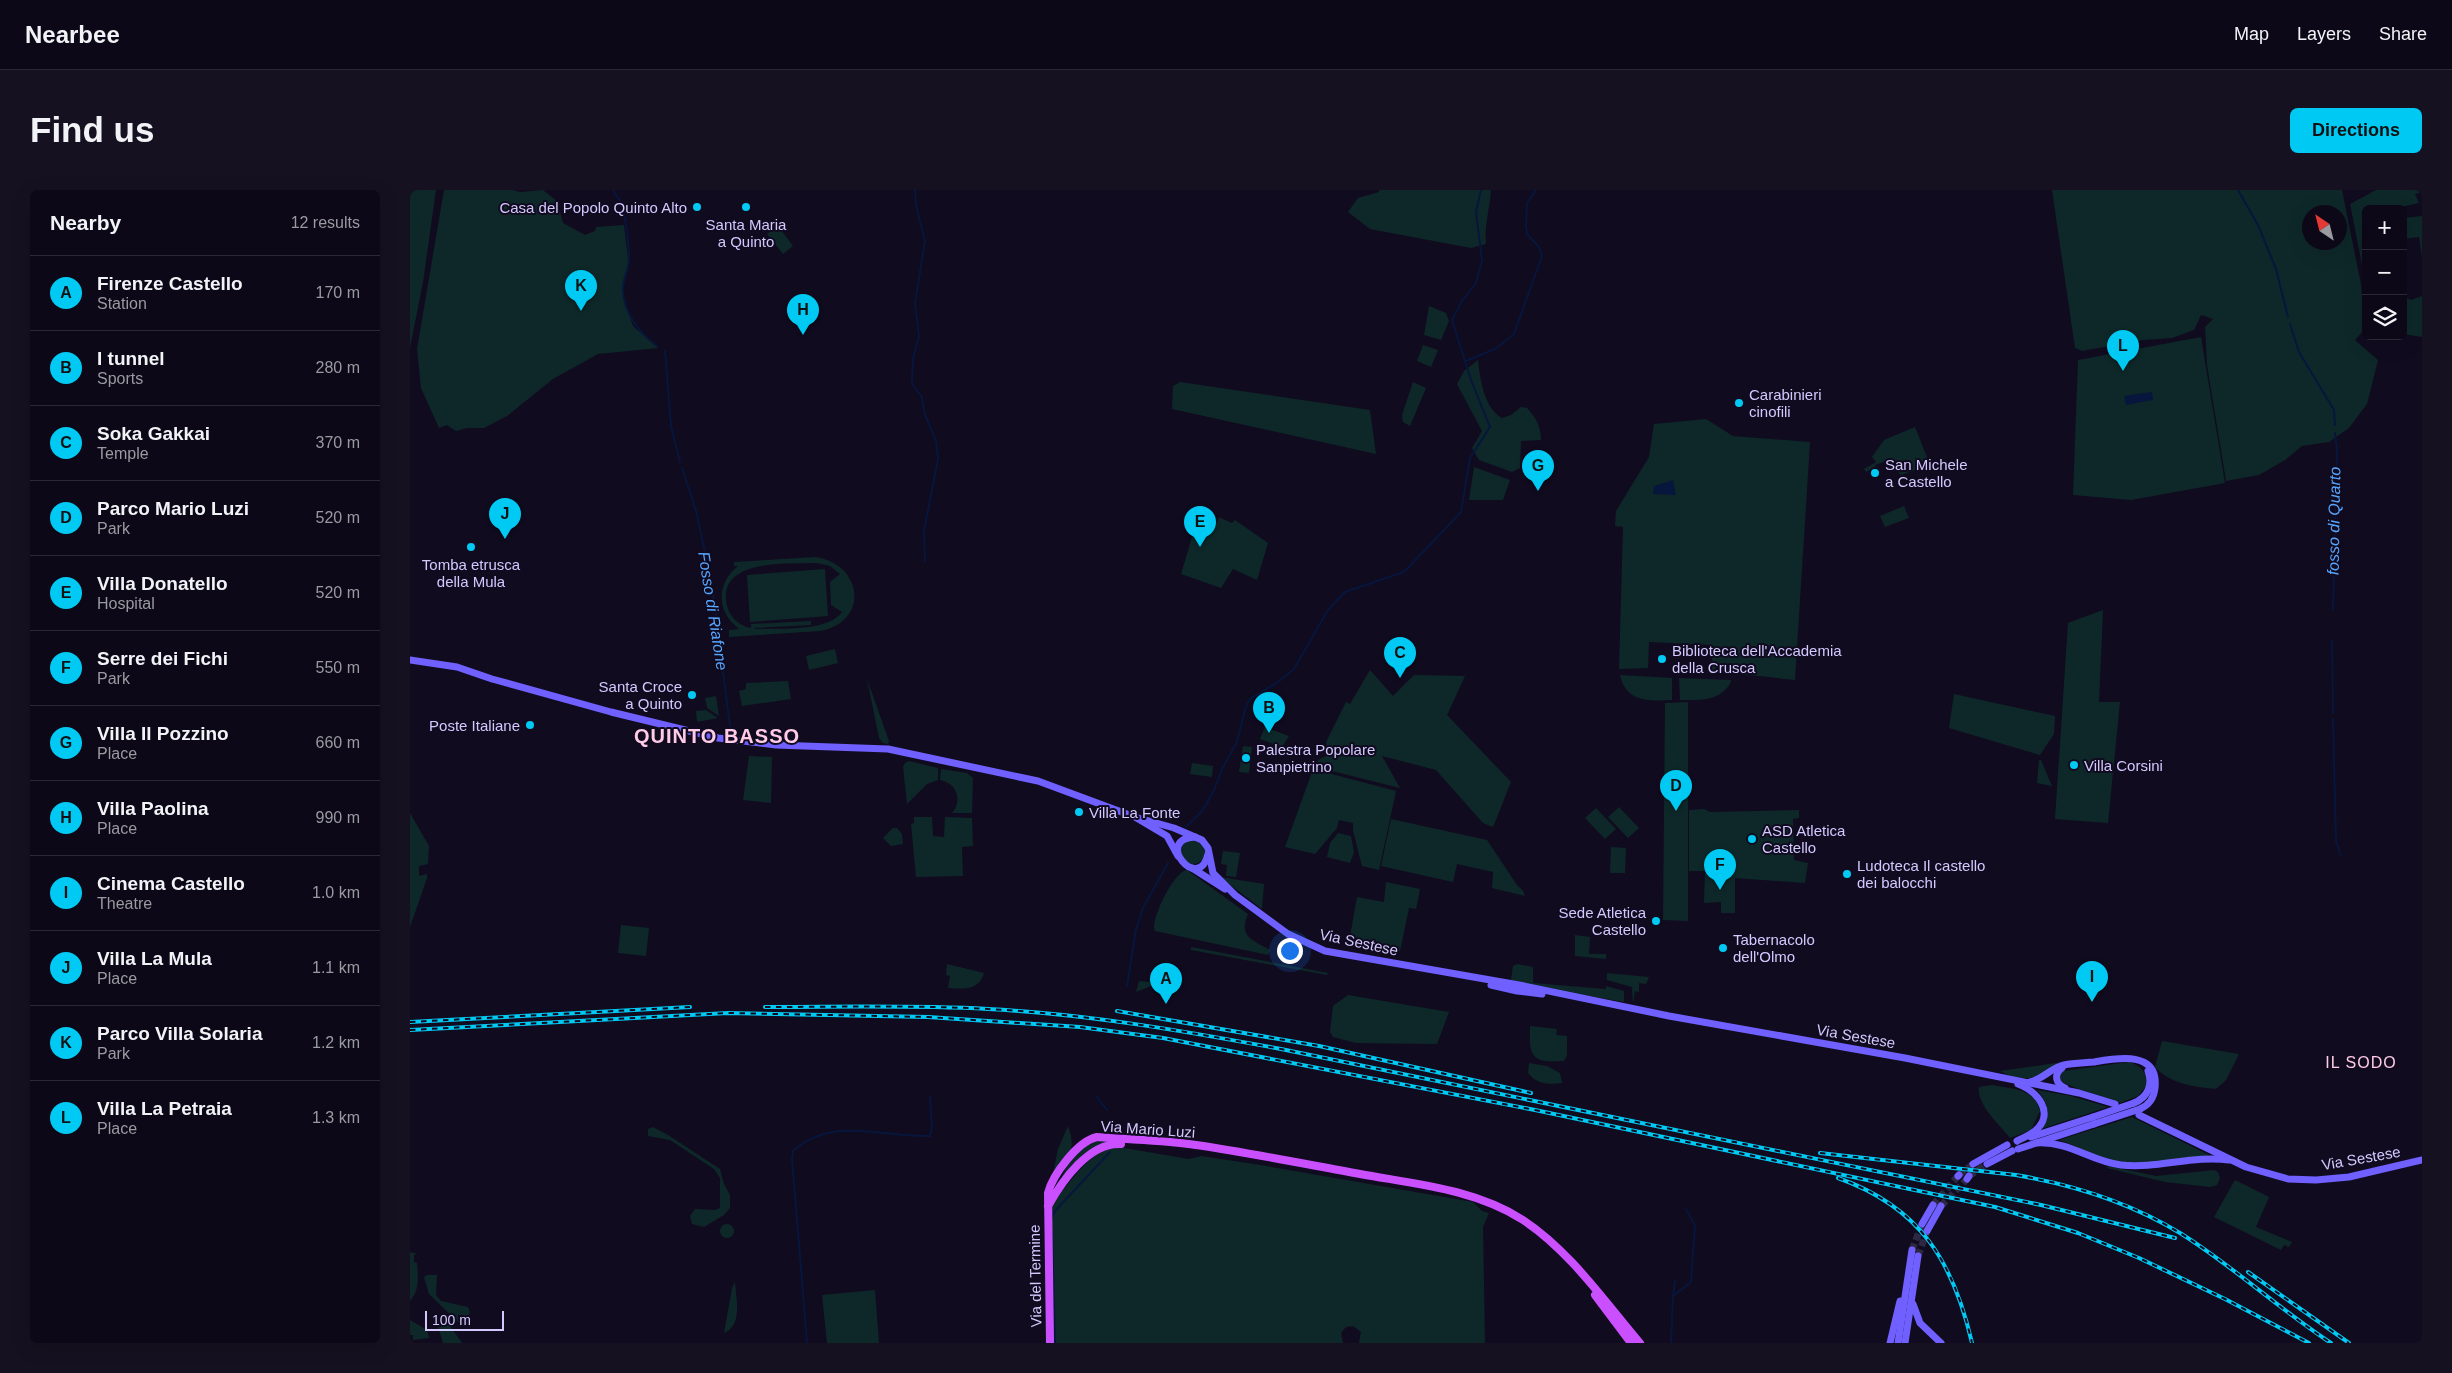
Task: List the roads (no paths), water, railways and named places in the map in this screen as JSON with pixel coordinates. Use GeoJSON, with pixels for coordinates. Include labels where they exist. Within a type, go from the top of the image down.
{"type":"FeatureCollection","features":[{"type":"Feature","properties":{"kind":"main road"},"geometry":{"type":"LineString","coordinates":[[410,660],[457,667],[501,682],[611,712],[718,738],[776,745],[888,749],[1047,784],[1123,813],[1152,821],[1195,837],[1204,842],[1208,853],[1202,864],[1192,868],[1184,864],[1167,836],[1135,817]]}},
{"type":"Feature","properties":{"kind":"main road"},"geometry":{"type":"LineString","coordinates":[[1178,856],[1178,849],[1182,842],[1188,838],[1195,837]]}},
{"type":"Feature","properties":{"kind":"main road","name":"Via Sestese"},"geometry":{"type":"LineString","coordinates":[[1208,853],[1213,873],[1235,894]]}},
{"type":"Feature","properties":{"kind":"main road","name":"Via Sestese"},"geometry":{"type":"LineString","coordinates":[[1192,868],[1235,894],[1288,934],[1317,948],[2026,1082],[2072,1091],[2115,1104]]}},
{"type":"Feature","properties":{"kind":"main road"},"geometry":{"type":"LineString","coordinates":[[2012,1142],[2093,1121],[2140,1112],[2148,1104],[2155,1089],[2154,1074],[2145,1064],[2136,1058],[2126,1057],[2062,1066],[2042,1078],[2026,1082]]}},
{"type":"Feature","properties":{"kind":"main road"},"geometry":{"type":"LineString","coordinates":[[2072,1064],[2059,1070],[2056,1079],[2060,1085],[2072,1091]]}},
{"type":"Feature","properties":{"kind":"main road"},"geometry":{"type":"LineString","coordinates":[[1987,1164],[2016,1150],[2093,1121],[2144,1097],[2150,1088],[2149,1075],[2145,1064]]}},
{"type":"Feature","properties":{"kind":"main road"},"geometry":{"type":"LineString","coordinates":[[1973,1164],[2038,1127],[2043,1118],[2043,1104],[2037,1095],[2030,1089],[2001,1078]]}},
{"type":"Feature","properties":{"kind":"main road","name":"Via Sestese"},"geometry":{"type":"LineString","coordinates":[[2140,1112],[2234,1161],[2262,1173],[2307,1180],[2350,1177],[2422,1160]]}},
{"type":"Feature","properties":{"kind":"main road","name":"Via Mario Luzi"},"geometry":{"type":"LineString","coordinates":[[1047,1208],[1049,1190],[1055,1178],[1077,1148],[1092,1138],[1195,1145],[1417,1184],[1474,1198],[1514,1215],[1532,1227],[1560,1250],[1640,1343]]}},
{"type":"Feature","properties":{"kind":"main road"},"geometry":{"type":"LineString","coordinates":[[2036,1143],[2064,1144],[2094,1158],[2120,1165],[2138,1166],[2208,1160],[2234,1161]]}},
{"type":"Feature","properties":{"kind":"main road","name":"Via Mario Luzi"},"geometry":{"type":"LineString","coordinates":[[1047,1208],[1062,1183],[1093,1152],[1106,1145],[1118,1144],[1224,1150]]}},
{"type":"Feature","properties":{"kind":"main road"},"geometry":{"type":"LineString","coordinates":[[1922,1224],[1933,1205]]}},
{"type":"Feature","properties":{"kind":"main road"},"geometry":{"type":"LineString","coordinates":[[1927,1231],[1942,1206]]}},
{"type":"Feature","properties":{"kind":"main road","name":"Via del Termine"},"geometry":{"type":"LineString","coordinates":[[1047,1208],[1050,1343]]}},
{"type":"Feature","properties":{"kind":"main road"},"geometry":{"type":"LineString","coordinates":[[1898,1343],[1912,1250]]}},
{"type":"Feature","properties":{"kind":"main road"},"geometry":{"type":"LineString","coordinates":[[1905,1343],[1918,1256]]}},
{"type":"Feature","properties":{"kind":"main road","name":"Via Mario Luzi"},"geometry":{"type":"LineString","coordinates":[[1583,1277],[1631,1343]]}},
{"type":"Feature","properties":{"kind":"main road"},"geometry":{"type":"LineString","coordinates":[[1890,1343],[1906,1282]]}},
{"type":"Feature","properties":{"kind":"main road"},"geometry":{"type":"LineString","coordinates":[[1911,1295],[1916,1316],[1925,1329],[1941,1343]]}},
{"type":"Feature","properties":{"kind":"water"},"geometry":{"type":"Polygon","coordinates":[[[2152,392],[2153,400],[2126,405],[2124,396],[2152,392]]]}},
{"type":"Feature","properties":{"kind":"water"},"geometry":{"type":"Polygon","coordinates":[[[1673,480],[1676,495],[1653,494],[1654,486],[1673,480]]]}},
{"type":"Feature","properties":{"kind":"waterway","name":"Fosso di Riafone"},"geometry":{"type":"LineString","coordinates":[[613,190],[622,206],[628,241],[629,262],[623,289],[626,306],[638,328],[657,346]]}},
{"type":"Feature","properties":{"kind":"waterway"},"geometry":{"type":"LineString","coordinates":[[915,190],[916,205],[925,241],[915,303],[919,336],[913,358],[912,384],[922,397],[924,412],[936,441],[938,459],[924,531],[925,561]]}},
{"type":"Feature","properties":{"kind":"waterway"},"geometry":{"type":"LineString","coordinates":[[1186,827],[1203,810],[1214,790],[1222,769],[1237,742],[1246,706],[1251,698],[1278,682],[1294,669],[1328,610],[1345,592],[1404,572],[1461,512],[1470,458],[1490,427],[1471,380],[1452,320],[1462,301],[1476,283],[1482,260],[1476,212],[1481,190]]}},
{"type":"Feature","properties":{"kind":"waterway"},"geometry":{"type":"LineString","coordinates":[[1466,361],[1495,349],[1514,334],[1542,256],[1539,247],[1527,234],[1526,225],[1527,203],[1536,190]]}},
{"type":"Feature","properties":{"kind":"waterway","name":"fosso di Quarto"},"geometry":{"type":"LineString","coordinates":[[2238,190],[2258,225],[2276,269],[2288,317]]}},
{"type":"Feature","properties":{"kind":"waterway","name":"fosso di Quarto"},"geometry":{"type":"LineString","coordinates":[[2290,324],[2299,352],[2334,410],[2335,425]]}},
{"type":"Feature","properties":{"kind":"waterway","name":"Fosso di Riafone"},"geometry":{"type":"LineString","coordinates":[[665,351],[671,426],[680,462]]}},
{"type":"Feature","properties":{"kind":"waterway","name":"fosso di Quarto"},"geometry":{"type":"LineString","coordinates":[[2333,609],[2337,450],[2335,433]]}},
{"type":"Feature","properties":{"kind":"waterway","name":"Fosso di Riafone"},"geometry":{"type":"LineString","coordinates":[[682,468],[696,511],[711,579],[730,726]]}},
{"type":"Feature","properties":{"kind":"waterway","name":"fosso di Quarto"},"geometry":{"type":"LineString","coordinates":[[2332,641],[2333,713]]}},
{"type":"Feature","properties":{"kind":"waterway","name":"fosso di Quarto"},"geometry":{"type":"LineString","coordinates":[[2333,718],[2336,841],[2341,856]]}},
{"type":"Feature","properties":{"kind":"waterway"},"geometry":{"type":"LineString","coordinates":[[1127,986],[1136,929],[1143,908],[1168,863]]}},
{"type":"Feature","properties":{"kind":"waterway"},"geometry":{"type":"LineString","coordinates":[[1096,1096],[1107,1110]]}},
{"type":"Feature","properties":{"kind":"waterway"},"geometry":{"type":"LineString","coordinates":[[807,1343],[792,1159],[793,1151],[808,1140],[842,1131],[930,1136],[932,1128],[930,1097]]}},
{"type":"Feature","properties":{"kind":"waterway"},"geometry":{"type":"LineString","coordinates":[[1052,1217],[1055,1211],[1110,1152]]}},
{"type":"Feature","properties":{"kind":"waterway"},"geometry":{"type":"LineString","coordinates":[[1671,1343],[1673,1296],[1691,1282],[1695,1225],[1686,1209]]}},
{"type":"Feature","properties":{"kind":"waterway"},"geometry":{"type":"LineString","coordinates":[[1052,1232],[1055,1343]]}},
{"type":"Feature","properties":{"kind":"waterway"},"geometry":{"type":"LineString","coordinates":[[1673,1296],[1675,1281]]}},
{"type":"Feature","properties":{"kind":"tunnel"},"geometry":{"type":"LineString","coordinates":[[1959,1175],[1973,1164]]}},
{"type":"Feature","properties":{"kind":"tunnel"},"geometry":{"type":"LineString","coordinates":[[1969,1176],[1987,1164]]}},
{"type":"Feature","properties":{"kind":"tunnel"},"geometry":{"type":"LineString","coordinates":[[1933,1205],[1958,1176]]}},
{"type":"Feature","properties":{"kind":"tunnel"},"geometry":{"type":"LineString","coordinates":[[1941,1206],[1967,1179]]}},
{"type":"Feature","properties":{"kind":"tunnel"},"geometry":{"type":"LineString","coordinates":[[1912,1250],[1922,1224]]}},
{"type":"Feature","properties":{"kind":"tunnel"},"geometry":{"type":"LineString","coordinates":[[1918,1256],[1927,1231]]}},
{"type":"Feature","properties":{"kind":"railway"},"geometry":{"type":"LineString","coordinates":[[410,1022],[690,1007]]}},
{"type":"Feature","properties":{"kind":"railway"},"geometry":{"type":"LineString","coordinates":[[765,1007],[904,1007],[1025,1011],[1099,1019],[1172,1030],[1281,1049],[2041,1205],[2175,1238]]}},
{"type":"Feature","properties":{"kind":"railway"},"geometry":{"type":"LineString","coordinates":[[1117,1011],[1319,1046],[1531,1093]]}},
{"type":"Feature","properties":{"kind":"railway"},"geometry":{"type":"LineString","coordinates":[[410,1030],[728,1013],[928,1017],[1080,1027],[1163,1038],[1535,1110],[1995,1207],[2078,1233],[2139,1258],[2225,1299],[2309,1343]]}},
{"type":"Feature","properties":{"kind":"railway"},"geometry":{"type":"LineString","coordinates":[[1820,1153],[2016,1175],[2059,1184],[2101,1196],[2141,1212],[2180,1233],[2331,1343]]}},
{"type":"Feature","properties":{"kind":"railway"},"geometry":{"type":"LineString","coordinates":[[1838,1178],[1867,1190],[1891,1204],[1911,1221],[1929,1241],[1943,1262],[1955,1287],[1972,1343]]}},
{"type":"Feature","properties":{"kind":"railway"},"geometry":{"type":"LineString","coordinates":[[2248,1272],[2349,1343]]}},
{"type":"Feature","properties":{"kind":"place","name":"Casa del Popolo Quinto Alto"},"geometry":{"type":"Point","coordinates":[697,207]}},
{"type":"Feature","properties":{"kind":"place","name":"Santa Maria a Quinto"},"geometry":{"type":"Point","coordinates":[746,207]}},
{"type":"Feature","properties":{"kind":"place","name":"Parco Villa Solaria"},"geometry":{"type":"Point","coordinates":[581,311]}},
{"type":"Feature","properties":{"kind":"place","name":"Villa Paolina"},"geometry":{"type":"Point","coordinates":[803,335]}},
{"type":"Feature","properties":{"kind":"place","name":"Villa La Petraia"},"geometry":{"type":"Point","coordinates":[2123,371]}},
{"type":"Feature","properties":{"kind":"place","name":"Carabinieri cinofili"},"geometry":{"type":"Point","coordinates":[1739,403]}},
{"type":"Feature","properties":{"kind":"place","name":"San Michele a Castello"},"geometry":{"type":"Point","coordinates":[1875,473]}},
{"type":"Feature","properties":{"kind":"place","name":"Villa Il Pozzino"},"geometry":{"type":"Point","coordinates":[1538,491]}},
{"type":"Feature","properties":{"kind":"place","name":"Villa La Mula"},"geometry":{"type":"Point","coordinates":[505,539]}},
{"type":"Feature","properties":{"kind":"place","name":"Tomba etrusca della Mula"},"geometry":{"type":"Point","coordinates":[471,547]}},
{"type":"Feature","properties":{"kind":"place","name":"Villa Donatello"},"geometry":{"type":"Point","coordinates":[1200,547]}},
{"type":"Feature","properties":{"kind":"place","name":"Biblioteca dell'Accademia della Crusca"},"geometry":{"type":"Point","coordinates":[1662,659]}},
{"type":"Feature","properties":{"kind":"place","name":"Soka Gakkai"},"geometry":{"type":"Point","coordinates":[1400,678]}},
{"type":"Feature","properties":{"kind":"place","name":"Santa Croce a Quinto"},"geometry":{"type":"Point","coordinates":[692,695]}},
{"type":"Feature","properties":{"kind":"place","name":"Poste Italiane"},"geometry":{"type":"Point","coordinates":[530,725]}},
{"type":"Feature","properties":{"kind":"place","name":"I tunnel"},"geometry":{"type":"Point","coordinates":[1269,733]}},
{"type":"Feature","properties":{"kind":"place","name":"Palestra Popolare Sanpietrino"},"geometry":{"type":"Point","coordinates":[1246,758]}},
{"type":"Feature","properties":{"kind":"place","name":"Villa Corsini"},"geometry":{"type":"Point","coordinates":[2074,765]}},
{"type":"Feature","properties":{"kind":"place","name":"Parco Mario Luzi"},"geometry":{"type":"Point","coordinates":[1676,811]}},
{"type":"Feature","properties":{"kind":"place","name":"Villa La Fonte"},"geometry":{"type":"Point","coordinates":[1079,812]}},
{"type":"Feature","properties":{"kind":"place","name":"ASD Atletica Castello"},"geometry":{"type":"Point","coordinates":[1752,839]}},
{"type":"Feature","properties":{"kind":"place","name":"Ludoteca Il castello dei balocchi"},"geometry":{"type":"Point","coordinates":[1847,874]}},
{"type":"Feature","properties":{"kind":"place","name":"Serre dei Fichi"},"geometry":{"type":"Point","coordinates":[1720,890]}},
{"type":"Feature","properties":{"kind":"place","name":"Sede Atletica Castello"},"geometry":{"type":"Point","coordinates":[1656,921]}},
{"type":"Feature","properties":{"kind":"place","name":"Tabernacolo dell'Olmo"},"geometry":{"type":"Point","coordinates":[1723,948]}},
{"type":"Feature","properties":{"kind":"place","name":"Cinema Castello"},"geometry":{"type":"Point","coordinates":[2092,1002]}},
{"type":"Feature","properties":{"kind":"place","name":"Firenze Castello"},"geometry":{"type":"Point","coordinates":[1166,1004]}},
{"type":"Feature","properties":{"kind":"district","name":"QUINTO BASSO"},"geometry":{"type":"Point","coordinates":[717,736]}},
{"type":"Feature","properties":{"kind":"district","name":"IL SODO"},"geometry":{"type":"Point","coordinates":[2361,1062]}}]}
